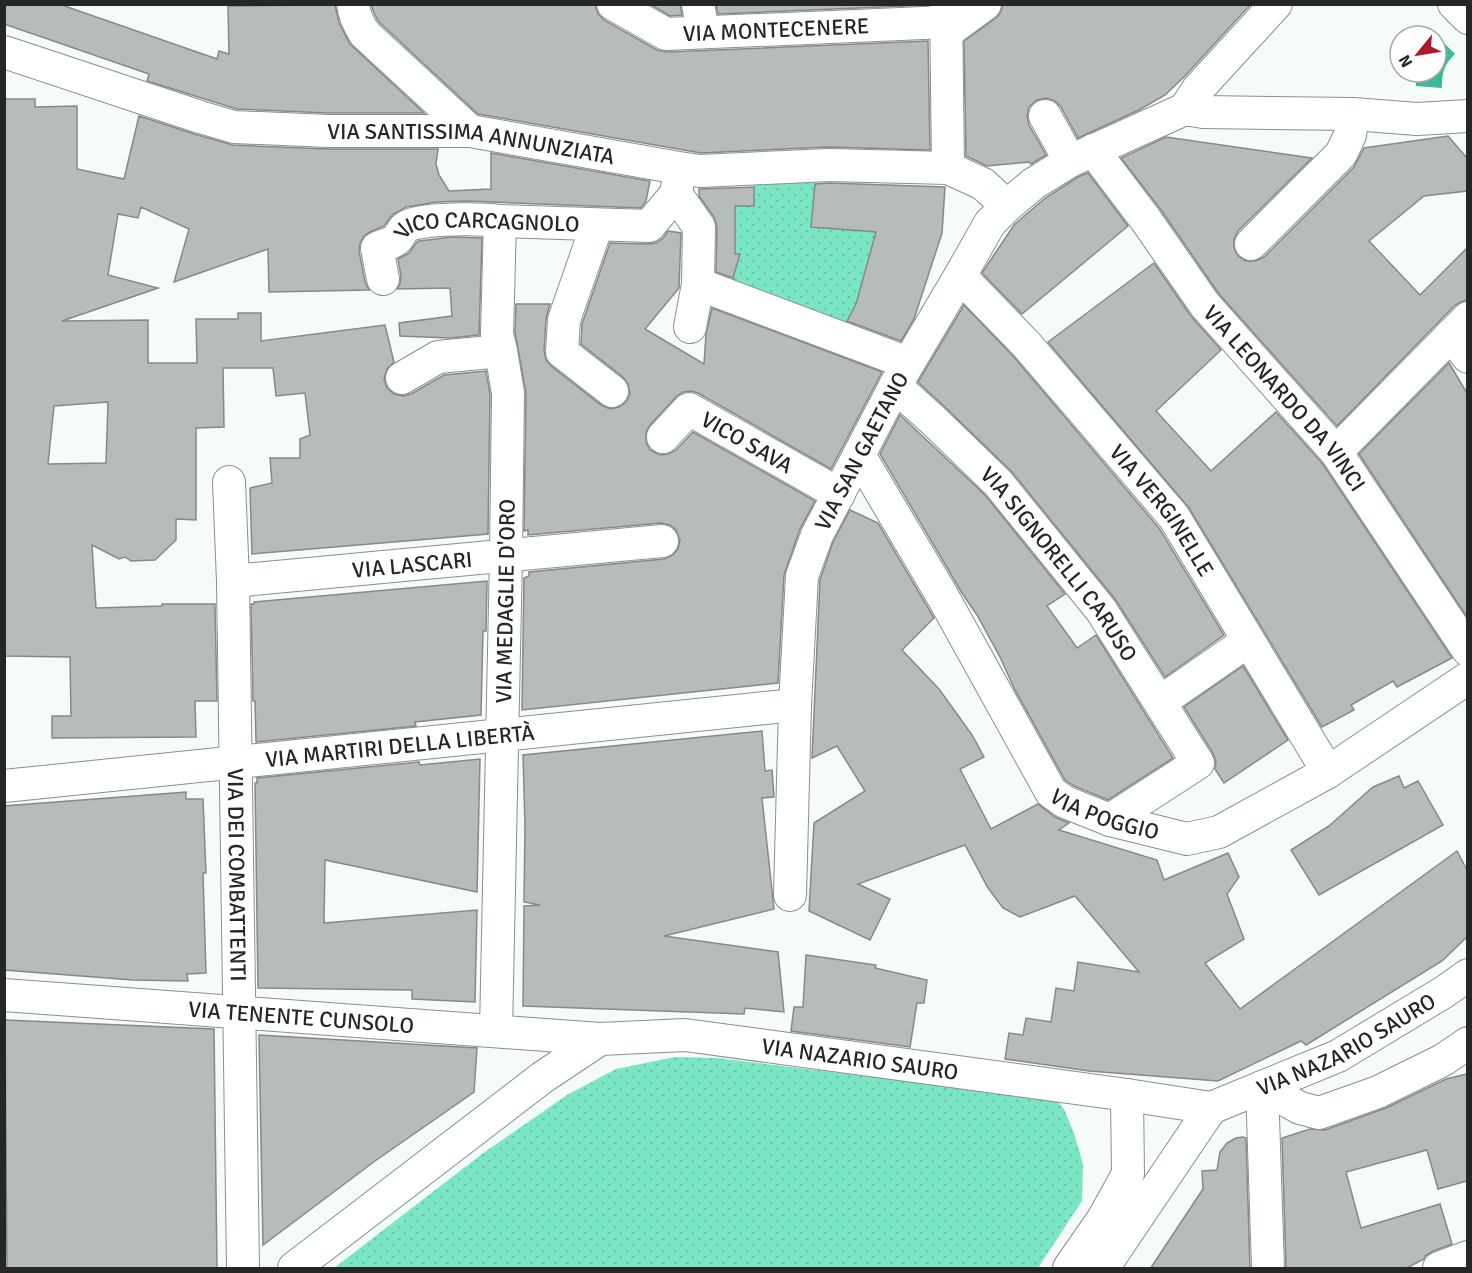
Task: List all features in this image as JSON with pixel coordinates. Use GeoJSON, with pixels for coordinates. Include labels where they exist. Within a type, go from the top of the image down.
{"type":"FeatureCollection","features":[{"type":"Feature","properties":{"kind":"street"},"geometry":{"type":"LineString","coordinates":[[353,4],[359,25],[365,34],[470,131]]}},
{"type":"Feature","properties":{"kind":"street","name":"VIA MONTECENERE"},"geometry":{"type":"LineString","coordinates":[[613,4],[666,34],[700,18],[826,16],[947,20]]}},
{"type":"Feature","properties":{"kind":"street"},"geometry":{"type":"LineString","coordinates":[[985,4],[947,20],[948,168],[983,184],[1007,206]]}},
{"type":"Feature","properties":{"kind":"street"},"geometry":{"type":"LineString","coordinates":[[1454,4],[1467,18]]}},
{"type":"Feature","properties":{"kind":"street"},"geometry":{"type":"LineString","coordinates":[[1272,6],[1198,89],[1185,109],[1203,112],[1353,114],[1417,119],[1467,116]]}},
{"type":"Feature","properties":{"kind":"street","name":"VIA SANTISSIMA ANNUNZIATA"},"geometry":{"type":"LineString","coordinates":[[4,52],[234,127],[470,131],[678,181],[700,171],[829,165],[948,168]]}},
{"type":"Feature","properties":{"kind":"street","name":"VIA SAN GAETANO"},"geometry":{"type":"LineString","coordinates":[[790,896],[795,705],[802,576],[817,535],[902,375],[990,223],[1033,184],[1082,156],[1185,109]]}},
{"type":"Feature","properties":{"kind":"street"},"geometry":{"type":"LineString","coordinates":[[1251,244],[1341,154],[1350,135],[1353,114]]}},
{"type":"Feature","properties":{"kind":"street","name":"VIA LEONARDO DA VINCI"},"geometry":{"type":"LineString","coordinates":[[1045,116],[1146,220],[1205,305],[1336,452],[1467,650]]}},
{"type":"Feature","properties":{"kind":"street"},"geometry":{"type":"LineString","coordinates":[[678,181],[699,227],[703,286],[690,327]]}},
{"type":"Feature","properties":{"kind":"street","name":"VICO CARCAGNOLO"},"geometry":{"type":"LineString","coordinates":[[383,279],[377,248],[397,240],[404,227],[413,224],[486,219],[649,226],[678,181]]}},
{"type":"Feature","properties":{"kind":"street","name":"VIA MEDAGLIE D'ORO"},"geometry":{"type":"LineString","coordinates":[[496,1031],[508,393],[497,334],[500,221]]}},
{"type":"Feature","properties":{"kind":"street"},"geometry":{"type":"LineString","coordinates":[[597,225],[564,320],[562,352],[612,391]]}},
{"type":"Feature","properties":{"kind":"street","name":"VIA VERGINELLE"},"geometry":{"type":"LineString","coordinates":[[960,276],[1026,344],[1174,517],[1328,772]]}},
{"type":"Feature","properties":{"kind":"street"},"geometry":{"type":"LineString","coordinates":[[703,286],[902,375]]}},
{"type":"Feature","properties":{"kind":"street"},"geometry":{"type":"LineString","coordinates":[[1336,452],[1462,337]]}},
{"type":"Feature","properties":{"kind":"street"},"geometry":{"type":"LineString","coordinates":[[402,378],[438,357],[501,351]]}},
{"type":"Feature","properties":{"kind":"street","name":"VIA SIGNORELLI CARUSO"},"geometry":{"type":"LineString","coordinates":[[902,375],[933,420],[998,483],[1101,610],[1198,763],[1110,820]]}},
{"type":"Feature","properties":{"kind":"street","name":"VICO SAVA"},"geometry":{"type":"LineString","coordinates":[[663,437],[689,409],[839,494]]}},
{"type":"Feature","properties":{"kind":"street","name":"VIA POGGIO"},"geometry":{"type":"LineString","coordinates":[[859,455],[943,597],[1051,792],[1065,802],[1110,820],[1187,839],[1219,832],[1328,772],[1467,678]]}},
{"type":"Feature","properties":{"kind":"street","name":"VIA DEI COMBATTENTI"},"geometry":{"type":"LineString","coordinates":[[229,482],[233,582],[243,1269]]}},
{"type":"Feature","properties":{"kind":"street","name":"VIA LASCARI"},"geometry":{"type":"LineString","coordinates":[[233,582],[663,541]]}},
{"type":"Feature","properties":{"kind":"street"},"geometry":{"type":"LineString","coordinates":[[1160,702],[1248,641]]}},
{"type":"Feature","properties":{"kind":"street","name":"VIA MARTIRI DELLA LIBERTÀ"},"geometry":{"type":"LineString","coordinates":[[4,786],[795,705]]}},
{"type":"Feature","properties":{"kind":"street","name":"VIA NAZARIO SAURO"},"geometry":{"type":"LineString","coordinates":[[600,1039],[685,1035],[1211,1108],[1338,1056],[1444,992],[1467,975]]}},
{"type":"Feature","properties":{"kind":"street","name":"VIA TENENTE CUNSOLO"},"geometry":{"type":"LineString","coordinates":[[4,995],[600,1039]]}},
{"type":"Feature","properties":{"kind":"street"},"geometry":{"type":"LineString","coordinates":[[294,1269],[543,1077],[600,1039]]}},
{"type":"Feature","properties":{"kind":"street"},"geometry":{"type":"LineString","coordinates":[[1262,1087],[1300,1108],[1319,1113],[1377,1092],[1443,1060],[1467,1043]]}},
{"type":"Feature","properties":{"kind":"street"},"geometry":{"type":"LineString","coordinates":[[1262,1087],[1268,1269]]}},
{"type":"Feature","properties":{"kind":"street"},"geometry":{"type":"LineString","coordinates":[[1069,1269],[1128,1174],[1127,1095]]}},
{"type":"Feature","properties":{"kind":"street"},"geometry":{"type":"LineString","coordinates":[[1103,1269],[1211,1108]]}},
{"type":"Feature","properties":{"kind":"street"},"geometry":{"type":"LineString","coordinates":[[1439,1269],[1467,1257]]}},
{"type":"Feature","properties":{"kind":"shaded area"},"geometry":{"type":"Polygon","coordinates":[[[1448,47],[1455,54],[1448,62],[1448,47]]]}},
{"type":"Feature","properties":{"kind":"shaded area"},"geometry":{"type":"Polygon","coordinates":[[[1416,84],[1442,84],[1442,88],[1416,86],[1416,84]]]}},
{"type":"Feature","properties":{"kind":"shaded area"},"geometry":{"type":"Polygon","coordinates":[[[816,177],[811,227],[886,233],[843,330],[731,284],[740,254],[735,254],[735,206],[754,206],[754,178],[816,177]]]}},
{"type":"Feature","properties":{"kind":"shaded area"},"geometry":{"type":"Polygon","coordinates":[[[675,1057],[717,1058],[1056,1099],[1064,1109],[1074,1133],[1083,1164],[1082,1201],[1038,1268],[334,1268],[482,1154],[567,1095],[616,1069],[675,1057]]]}},
{"type":"Feature","properties":{"kind":"building"},"geometry":{"type":"Polygon","coordinates":[[[4,4],[59,4],[217,59],[219,51],[229,54],[228,6],[335,5],[339,23],[350,44],[424,113],[328,113],[237,109],[147,81],[149,74],[4,24],[4,4]]]}},
{"type":"Feature","properties":{"kind":"building"},"geometry":{"type":"Polygon","coordinates":[[[371,4],[595,4],[598,14],[604,20],[657,50],[667,52],[928,41],[930,150],[828,147],[701,153],[478,114],[379,22],[371,4]]]}},
{"type":"Feature","properties":{"kind":"building"},"geometry":{"type":"Polygon","coordinates":[[[650,4],[680,4],[682,15],[670,16],[650,4]]]}},
{"type":"Feature","properties":{"kind":"building"},"geometry":{"type":"Polygon","coordinates":[[[716,4],[928,4],[928,5],[718,14],[716,4]]]}},
{"type":"Feature","properties":{"kind":"building"},"geometry":{"type":"Polygon","coordinates":[[[1003,4],[1251,4],[1165,95],[1139,110],[1078,138],[1061,107],[1055,101],[1046,98],[1037,100],[1029,107],[1027,116],[1029,125],[1046,155],[1031,164],[1029,162],[987,166],[966,156],[964,41],[996,18],[1003,4]]]}},
{"type":"Feature","properties":{"kind":"building"},"geometry":{"type":"Polygon","coordinates":[[[4,99],[35,99],[35,107],[77,106],[77,169],[124,179],[139,116],[233,145],[328,149],[438,149],[436,164],[439,175],[449,191],[491,189],[491,153],[650,181],[646,201],[641,208],[467,201],[436,202],[406,207],[392,215],[384,226],[364,236],[360,243],[359,251],[365,282],[369,290],[269,292],[268,249],[174,282],[189,229],[141,207],[138,218],[118,214],[108,275],[158,288],[62,321],[148,320],[148,363],[197,363],[196,319],[238,319],[238,313],[261,313],[261,341],[385,325],[394,362],[387,369],[384,379],[387,388],[394,394],[403,396],[411,394],[444,375],[486,371],[490,394],[488,534],[252,554],[250,488],[272,483],[270,458],[300,458],[300,439],[310,435],[305,393],[276,396],[273,368],[223,368],[224,427],[196,428],[196,520],[176,519],[176,540],[155,560],[131,561],[125,557],[119,559],[92,545],[96,608],[215,604],[217,701],[195,701],[196,737],[52,738],[52,716],[71,716],[70,657],[4,656],[4,99]],[[108,402],[54,406],[48,464],[106,463],[108,402]]]}},
{"type":"Feature","properties":{"kind":"building"},"geometry":{"type":"Polygon","coordinates":[[[1448,136],[1467,158],[1467,191],[1424,196],[1369,241],[1420,295],[1467,248],[1467,300],[1455,305],[1337,426],[1219,294],[1161,210],[1121,158],[1166,137],[1312,158],[1238,231],[1234,239],[1234,248],[1238,256],[1246,261],[1255,261],[1264,257],[1354,167],[1364,148],[1448,136]]]}},
{"type":"Feature","properties":{"kind":"building"},"geometry":{"type":"Polygon","coordinates":[[[1088,173],[1128,226],[1022,314],[982,273],[1014,225],[1044,199],[1088,173]]]}},
{"type":"Feature","properties":{"kind":"building"},"geometry":{"type":"Polygon","coordinates":[[[815,184],[945,187],[942,233],[914,319],[901,341],[847,321],[856,304],[876,232],[811,227],[815,184]]]}},
{"type":"Feature","properties":{"kind":"building"},"geometry":{"type":"Polygon","coordinates":[[[754,187],[754,206],[735,206],[735,254],[740,254],[733,278],[716,272],[717,227],[714,217],[699,196],[699,189],[754,187]]]}},
{"type":"Feature","properties":{"kind":"building"},"geometry":{"type":"Polygon","coordinates":[[[668,231],[681,233],[679,288],[645,329],[704,364],[706,334],[712,308],[882,372],[831,469],[691,391],[683,392],[676,397],[646,432],[646,442],[650,450],[660,455],[676,450],[693,432],[815,501],[800,529],[784,575],[778,683],[522,710],[524,578],[529,576],[529,572],[664,559],[673,555],[678,549],[680,540],[676,530],[670,525],[661,523],[528,535],[528,530],[524,531],[526,393],[515,332],[516,304],[550,304],[546,319],[544,351],[546,360],[601,405],[610,409],[619,407],[626,402],[630,394],[628,384],[623,377],[581,344],[582,324],[610,243],[656,243],[668,231]]]}},
{"type":"Feature","properties":{"kind":"building"},"geometry":{"type":"Polygon","coordinates":[[[452,237],[482,238],[479,335],[450,338],[400,336],[399,323],[452,316],[450,288],[397,289],[401,276],[398,259],[409,253],[419,241],[452,237]]]}},
{"type":"Feature","properties":{"kind":"building"},"geometry":{"type":"Polygon","coordinates":[[[1154,263],[1190,315],[1221,350],[1156,411],[1211,471],[1276,412],[1322,463],[1452,658],[1397,687],[1393,681],[1351,705],[1354,710],[1322,727],[1189,508],[1048,342],[1154,263]]]}},
{"type":"Feature","properties":{"kind":"building"},"geometry":{"type":"Polygon","coordinates":[[[964,305],[1013,356],[1159,528],[1224,635],[1165,677],[1115,599],[1012,472],[918,382],[964,305]]]}},
{"type":"Feature","properties":{"kind":"building"},"geometry":{"type":"Polygon","coordinates":[[[1449,363],[1467,393],[1467,617],[1359,454],[1449,363]]]}},
{"type":"Feature","properties":{"kind":"building"},"geometry":{"type":"Polygon","coordinates":[[[900,415],[985,495],[1065,594],[1047,606],[1077,648],[1096,635],[1173,758],[1108,800],[1065,780],[977,615],[880,454],[900,415]]]}},
{"type":"Feature","properties":{"kind":"building"},"geometry":{"type":"Polygon","coordinates":[[[850,510],[878,523],[934,618],[902,650],[939,689],[972,735],[984,757],[960,769],[991,829],[1038,804],[1055,817],[1069,823],[1059,830],[1157,860],[1164,880],[1228,853],[1239,877],[1227,894],[1244,939],[1205,963],[1240,1009],[1457,851],[1467,870],[1467,937],[1442,961],[1306,1045],[1301,1041],[1218,1081],[1089,1071],[1005,1059],[1009,1033],[1023,1035],[1026,1018],[1051,1022],[1056,988],[1074,991],[1078,962],[1139,972],[1075,896],[1020,917],[1003,908],[988,888],[965,845],[858,884],[890,899],[870,940],[809,911],[814,823],[865,791],[837,746],[812,758],[820,580],[833,542],[850,510]]]}},
{"type":"Feature","properties":{"kind":"building"},"geometry":{"type":"Polygon","coordinates":[[[487,581],[481,715],[415,722],[416,726],[256,742],[251,604],[487,581]]]}},
{"type":"Feature","properties":{"kind":"building"},"geometry":{"type":"Polygon","coordinates":[[[1243,666],[1288,740],[1224,783],[1215,769],[1216,762],[1213,753],[1184,707],[1243,666]]]}},
{"type":"Feature","properties":{"kind":"building"},"geometry":{"type":"Polygon","coordinates":[[[762,731],[765,771],[772,770],[774,797],[762,798],[774,909],[664,936],[778,952],[784,1012],[745,1008],[744,1014],[523,1006],[524,906],[540,905],[524,902],[523,755],[762,731]]]}},
{"type":"Feature","properties":{"kind":"building"},"geometry":{"type":"Polygon","coordinates":[[[480,759],[477,892],[325,860],[324,923],[477,910],[475,1002],[412,999],[412,990],[258,988],[255,783],[257,783],[257,778],[419,762],[420,765],[480,759]]]}},
{"type":"Feature","properties":{"kind":"building"},"geometry":{"type":"Polygon","coordinates":[[[1399,776],[1404,788],[1418,781],[1443,825],[1319,895],[1291,850],[1329,826],[1373,787],[1399,776]]]}},
{"type":"Feature","properties":{"kind":"building"},"geometry":{"type":"Polygon","coordinates":[[[186,792],[186,799],[203,799],[206,973],[187,974],[188,981],[133,980],[4,970],[4,806],[186,792]]]}},
{"type":"Feature","properties":{"kind":"building"},"geometry":{"type":"Polygon","coordinates":[[[806,955],[876,965],[875,968],[927,980],[924,1003],[917,1003],[910,1047],[791,1031],[794,1007],[803,1007],[806,955]]]}},
{"type":"Feature","properties":{"kind":"building"},"geometry":{"type":"Polygon","coordinates":[[[5,1020],[214,1029],[217,1269],[7,1269],[5,1020]]]}},
{"type":"Feature","properties":{"kind":"building"},"geometry":{"type":"Polygon","coordinates":[[[259,1035],[477,1048],[474,1092],[375,1161],[263,1245],[259,1035]]]}},
{"type":"Feature","properties":{"kind":"building"},"geometry":{"type":"Polygon","coordinates":[[[1467,1074],[1467,1181],[1438,1189],[1427,1150],[1346,1172],[1361,1228],[1440,1204],[1452,1244],[1433,1251],[1424,1259],[1405,1269],[1286,1269],[1282,1138],[1310,1129],[1325,1130],[1386,1108],[1446,1079],[1467,1074]]]}},
{"type":"Feature","properties":{"kind":"building"},"geometry":{"type":"Polygon","coordinates":[[[1246,1138],[1250,1269],[1150,1269],[1203,1189],[1202,1171],[1217,1170],[1220,1152],[1227,1143],[1246,1138]]]}}]}
